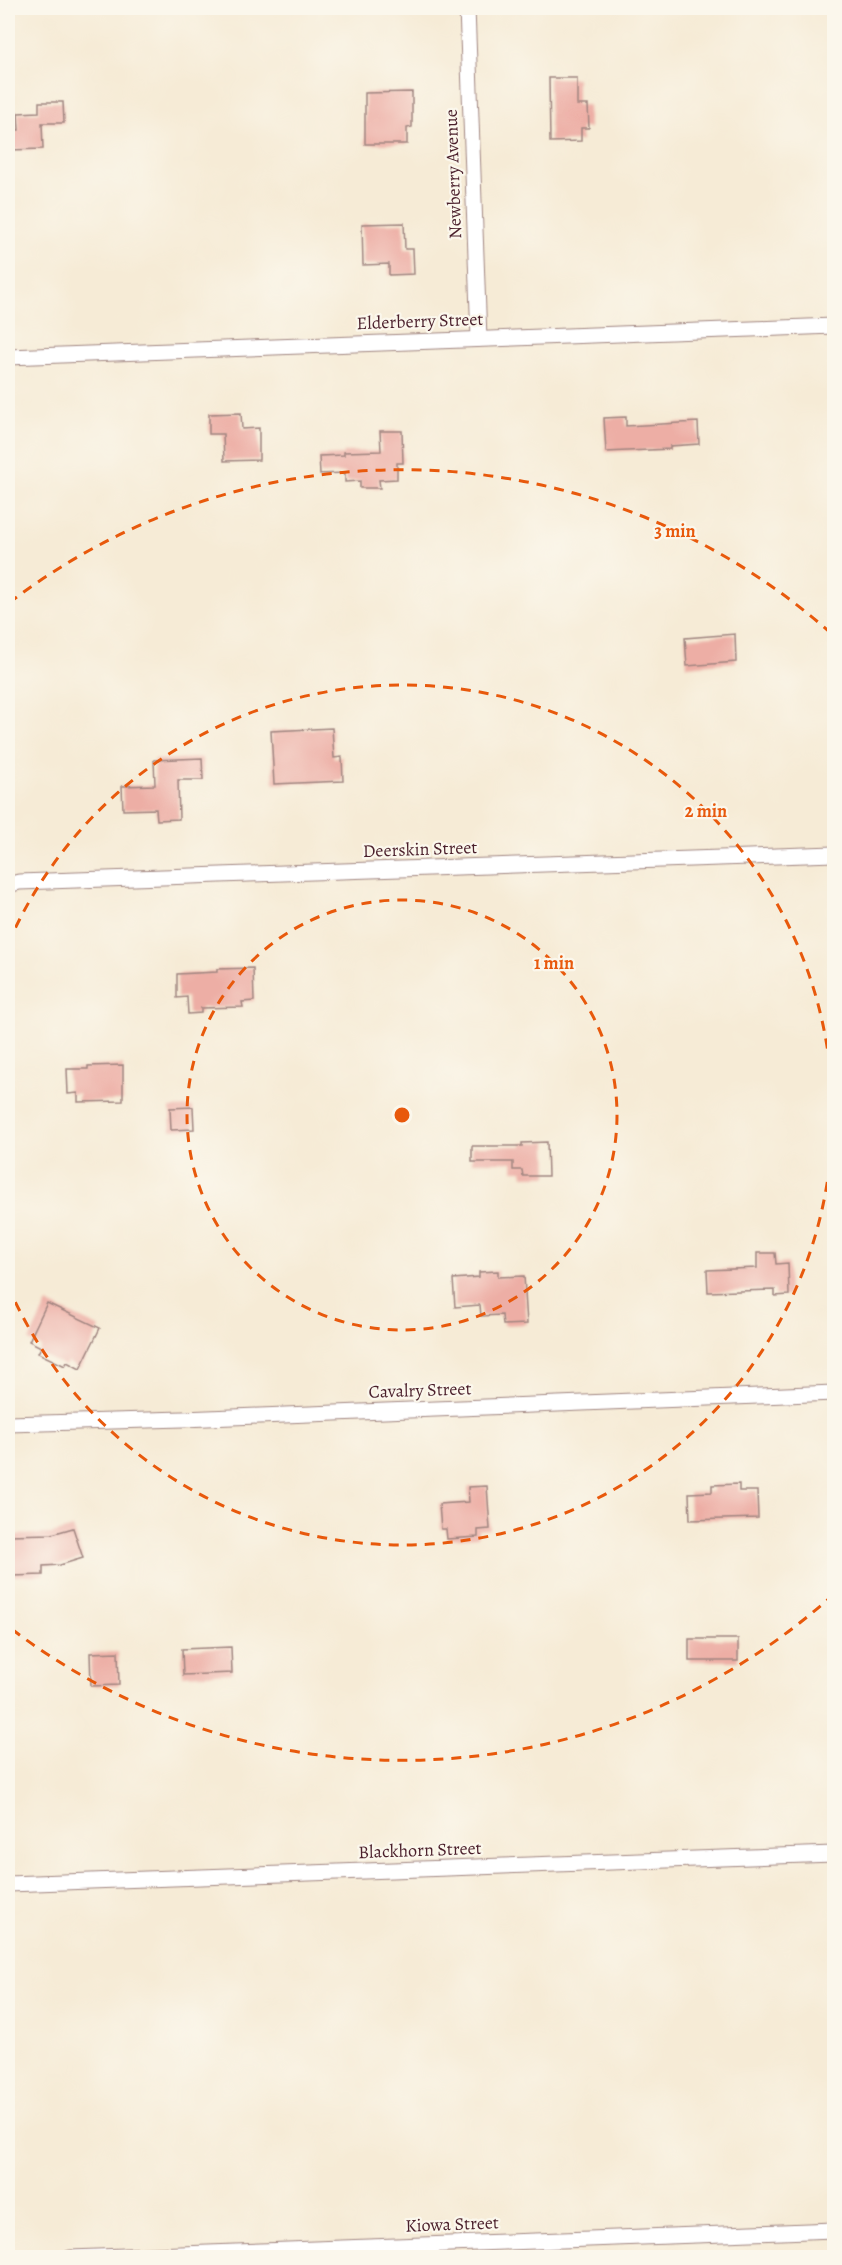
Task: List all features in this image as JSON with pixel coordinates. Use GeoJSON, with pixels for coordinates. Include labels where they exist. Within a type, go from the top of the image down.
{"type":"FeatureCollection","features":[{"type":"Feature","properties":{"kind":"street","name":"Newberry Avenue"},"geometry":{"type":"LineString","coordinates":[[467,8],[479,339]]}},
{"type":"Feature","properties":{"kind":"street","name":"Elderberry Street"},"geometry":{"type":"LineString","coordinates":[[8,357],[834,326]]}},
{"type":"Feature","properties":{"kind":"street","name":"Deerskin Street"},"geometry":{"type":"LineString","coordinates":[[8,885],[31,881],[834,855]]}},
{"type":"Feature","properties":{"kind":"street","name":"Cavalry Street"},"geometry":{"type":"LineString","coordinates":[[8,1424],[834,1393]]}},
{"type":"Feature","properties":{"kind":"street","name":"Blackhorn Street"},"geometry":{"type":"LineString","coordinates":[[8,1884],[834,1854]]}},
{"type":"Feature","properties":{"kind":"street","name":"Kiowa Street"},"geometry":{"type":"LineString","coordinates":[[70,2258],[834,2230]]}},
{"type":"Feature","properties":{"kind":"building"},"geometry":{"type":"Polygon","coordinates":[[[549,78],[577,78],[577,105],[588,105],[589,128],[581,128],[581,141],[550,142],[549,78]]]}},
{"type":"Feature","properties":{"kind":"building"},"geometry":{"type":"Polygon","coordinates":[[[412,92],[412,127],[407,128],[407,144],[365,144],[365,93],[412,92]]]}},
{"type":"Feature","properties":{"kind":"building"},"geometry":{"type":"Polygon","coordinates":[[[39,102],[63,102],[64,123],[42,123],[43,149],[8,150],[8,130],[19,130],[18,113],[39,112],[39,102]]]}},
{"type":"Feature","properties":{"kind":"building"},"geometry":{"type":"Polygon","coordinates":[[[404,223],[405,249],[413,249],[414,274],[389,275],[389,264],[363,265],[362,224],[404,223]]]}},
{"type":"Feature","properties":{"kind":"building"},"geometry":{"type":"Polygon","coordinates":[[[241,413],[242,429],[259,428],[259,460],[224,461],[223,434],[209,434],[209,414],[241,413]]]}},
{"type":"Feature","properties":{"kind":"building"},"geometry":{"type":"Polygon","coordinates":[[[626,417],[626,426],[698,422],[699,444],[670,446],[670,449],[606,452],[604,418],[626,417]]]}},
{"type":"Feature","properties":{"kind":"building"},"geometry":{"type":"Polygon","coordinates":[[[380,431],[402,431],[403,463],[397,463],[397,479],[379,480],[380,488],[360,488],[360,481],[345,482],[345,473],[320,474],[319,456],[344,455],[344,452],[381,451],[380,431]]]}},
{"type":"Feature","properties":{"kind":"building"},"geometry":{"type":"Polygon","coordinates":[[[735,634],[736,662],[687,666],[685,638],[735,634]]]}},
{"type":"Feature","properties":{"kind":"building"},"geometry":{"type":"Polygon","coordinates":[[[332,728],[334,758],[342,757],[343,781],[274,784],[271,731],[332,728]]]}},
{"type":"Feature","properties":{"kind":"building"},"geometry":{"type":"Polygon","coordinates":[[[202,758],[203,780],[178,780],[179,819],[157,820],[156,809],[123,810],[122,786],[155,785],[154,760],[202,758]]]}},
{"type":"Feature","properties":{"kind":"building"},"geometry":{"type":"Polygon","coordinates":[[[253,968],[254,1001],[242,1002],[243,1007],[201,1008],[201,1013],[188,1014],[187,997],[177,998],[177,974],[217,972],[217,969],[253,968]]]}},
{"type":"Feature","properties":{"kind":"building"},"geometry":{"type":"Polygon","coordinates":[[[123,1065],[123,1101],[78,1102],[78,1093],[68,1094],[67,1069],[123,1065]]]}},
{"type":"Feature","properties":{"kind":"building"},"geometry":{"type":"Polygon","coordinates":[[[193,1107],[194,1129],[171,1130],[170,1108],[193,1107]]]}},
{"type":"Feature","properties":{"kind":"building"},"geometry":{"type":"Polygon","coordinates":[[[547,1142],[548,1176],[523,1176],[522,1170],[513,1170],[513,1162],[472,1162],[472,1146],[522,1146],[522,1143],[547,1142]]]}},
{"type":"Feature","properties":{"kind":"building"},"geometry":{"type":"Polygon","coordinates":[[[757,1253],[775,1253],[776,1264],[788,1263],[789,1295],[775,1296],[775,1290],[708,1292],[707,1270],[757,1268],[757,1253]]]}},
{"type":"Feature","properties":{"kind":"building"},"geometry":{"type":"Polygon","coordinates":[[[498,1271],[498,1277],[524,1276],[527,1324],[503,1325],[502,1315],[481,1316],[480,1305],[455,1307],[453,1279],[479,1277],[479,1272],[498,1271]]]}},
{"type":"Feature","properties":{"kind":"building"},"geometry":{"type":"Polygon","coordinates":[[[47,1303],[100,1328],[80,1369],[67,1362],[65,1366],[38,1353],[41,1347],[29,1341],[47,1303]]]}},
{"type":"Feature","properties":{"kind":"building"},"geometry":{"type":"Polygon","coordinates":[[[739,1484],[739,1491],[757,1491],[758,1518],[690,1520],[689,1493],[712,1492],[712,1485],[739,1484]]]}},
{"type":"Feature","properties":{"kind":"building"},"geometry":{"type":"Polygon","coordinates":[[[487,1486],[490,1529],[478,1530],[478,1537],[447,1539],[446,1529],[441,1529],[439,1504],[469,1502],[468,1487],[487,1486]]]}},
{"type":"Feature","properties":{"kind":"building"},"geometry":{"type":"Polygon","coordinates":[[[73,1528],[83,1558],[60,1565],[43,1566],[43,1575],[12,1576],[12,1569],[8,1569],[8,1535],[52,1534],[73,1528]]]}},
{"type":"Feature","properties":{"kind":"building"},"geometry":{"type":"Polygon","coordinates":[[[689,1639],[738,1639],[738,1661],[689,1661],[689,1639]]]}},
{"type":"Feature","properties":{"kind":"building"},"geometry":{"type":"Polygon","coordinates":[[[231,1647],[232,1673],[183,1675],[182,1649],[231,1647]]]}},
{"type":"Feature","properties":{"kind":"building"},"geometry":{"type":"Polygon","coordinates":[[[118,1652],[119,1685],[91,1686],[90,1653],[118,1652]]]}}]}
